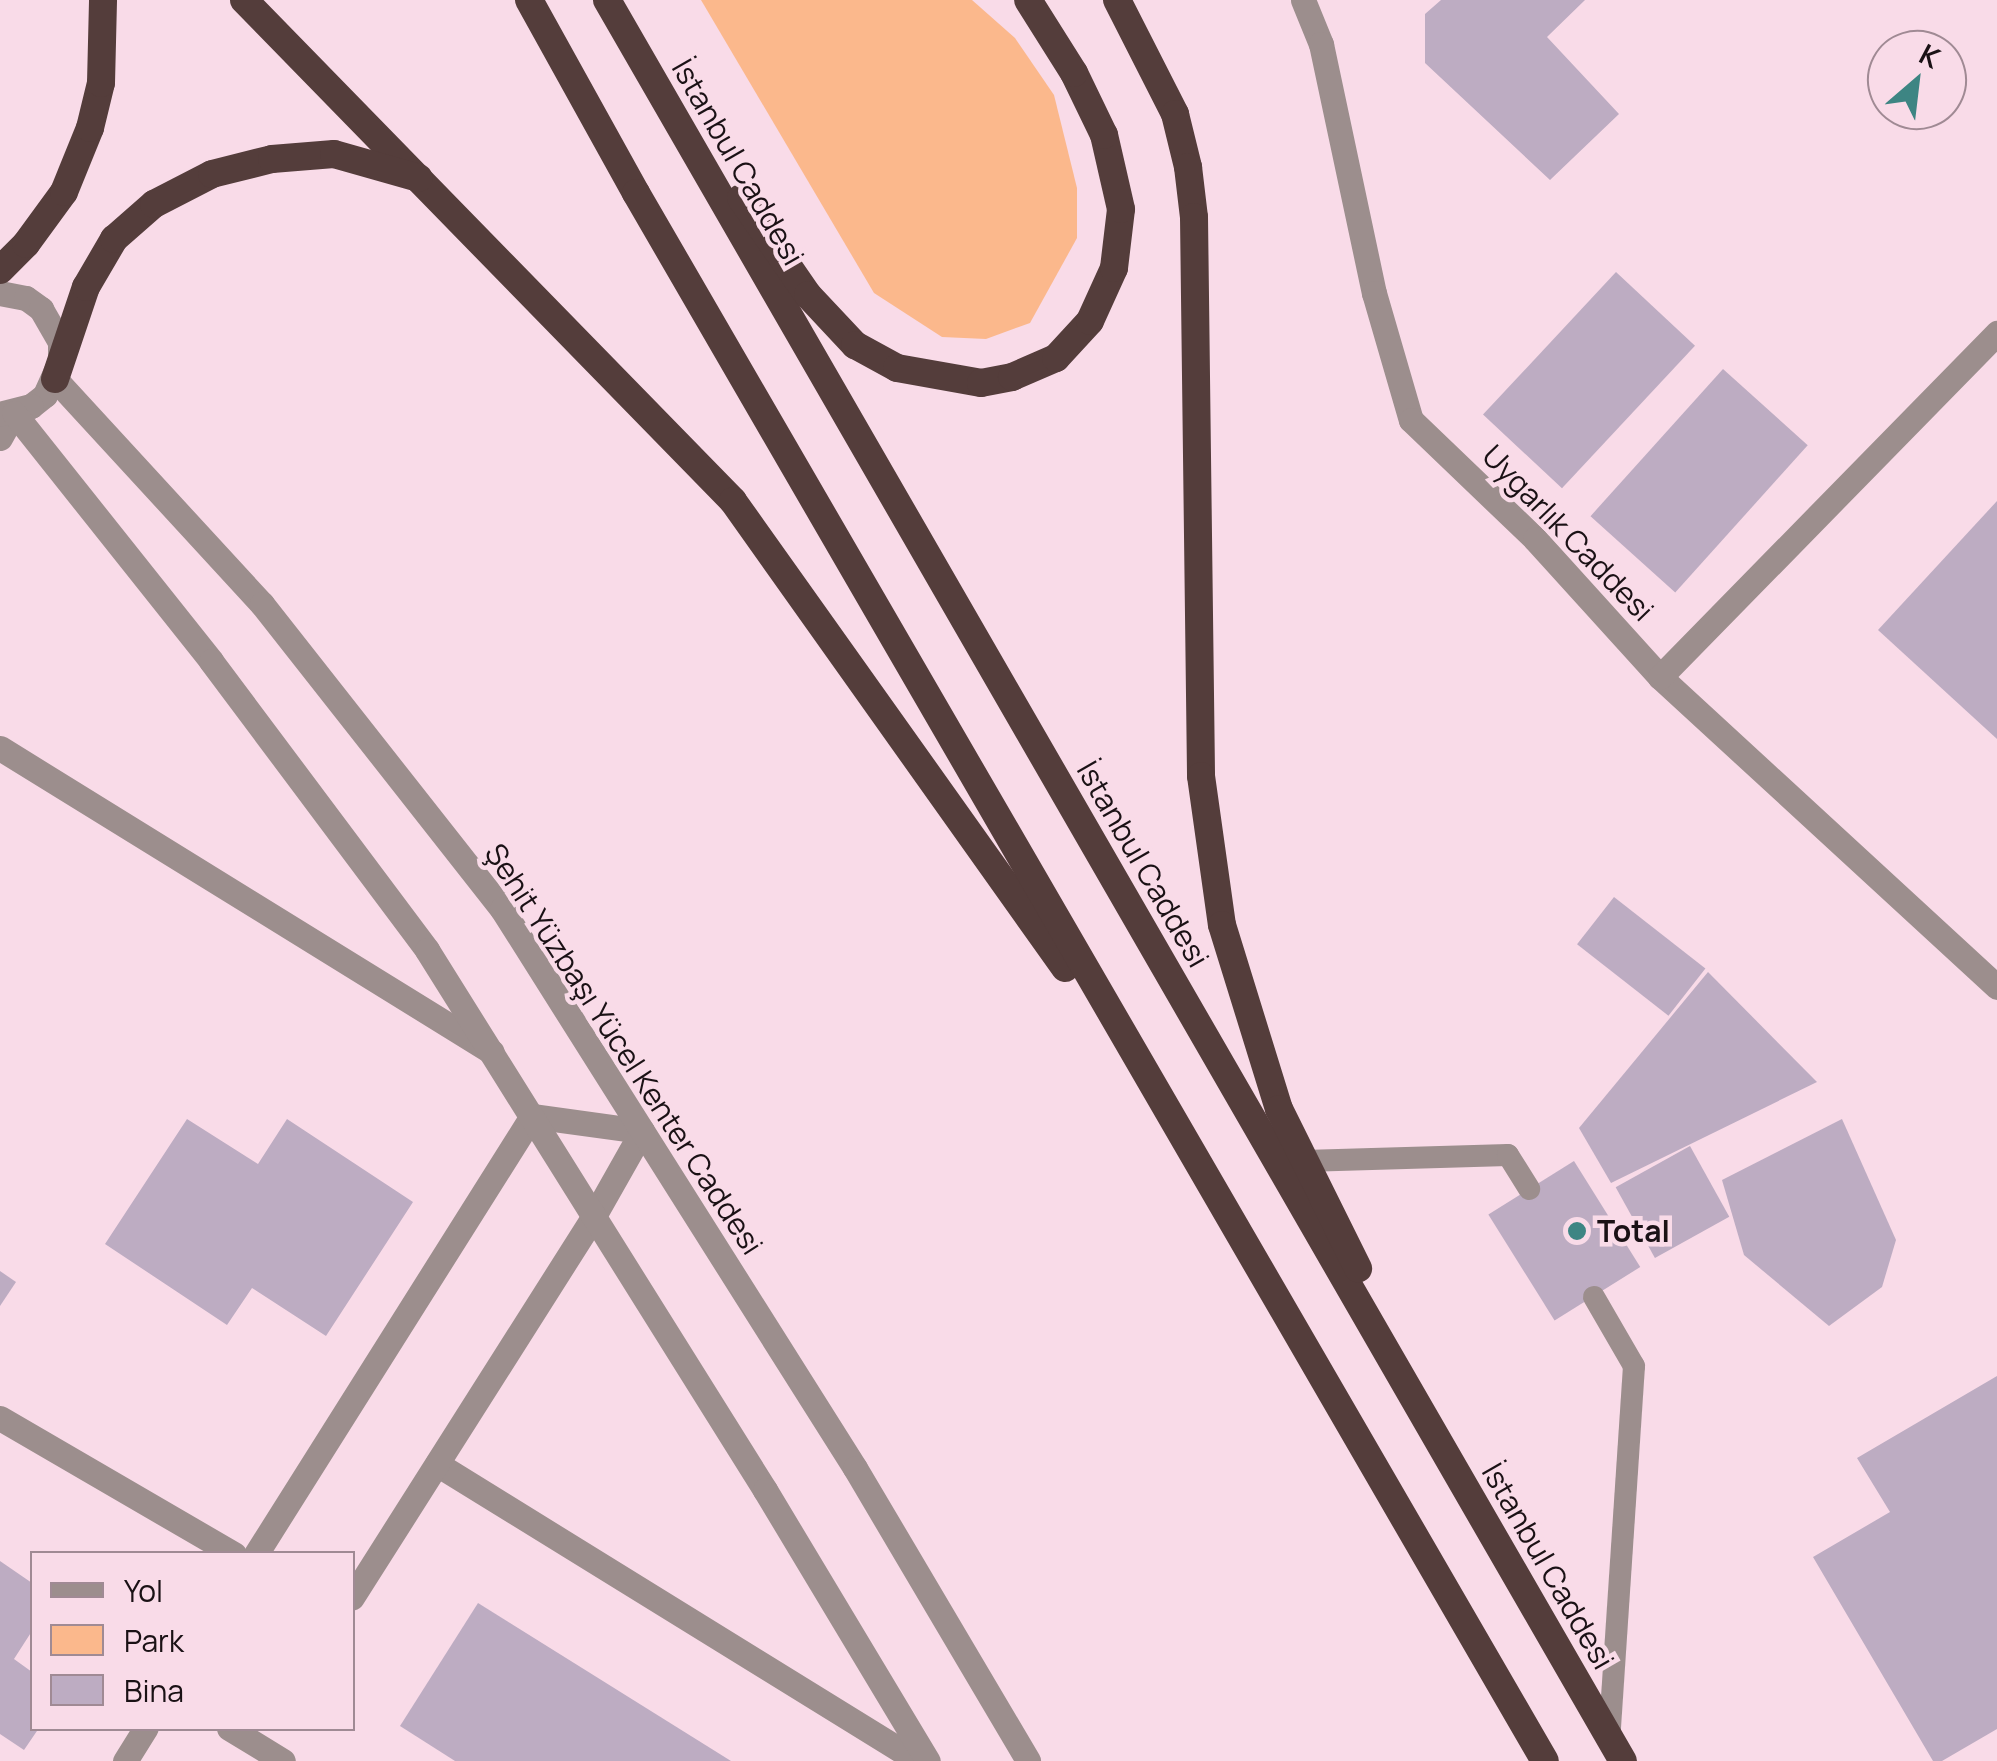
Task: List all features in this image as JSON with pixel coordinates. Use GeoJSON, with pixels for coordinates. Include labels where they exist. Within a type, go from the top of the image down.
{"type":"FeatureCollection","features":[{"type":"Feature","properties":{"kind":"highway"},"geometry":{"type":"LineString","coordinates":[[0,270],[26,244],[64,192],[90,128],[100,83],[103,0]]}},
{"type":"Feature","properties":{"kind":"highway"},"geometry":{"type":"LineString","coordinates":[[244,0],[424,180],[733,501],[1164,1108]]}},
{"type":"Feature","properties":{"kind":"highway"},"geometry":{"type":"LineString","coordinates":[[529,0],[636,193],[1545,1761]]}},
{"type":"Feature","properties":{"kind":"highway","name":"İstanbul Caddesi"},"geometry":{"type":"LineString","coordinates":[[607,0],[1616,1749]]}},
{"type":"Feature","properties":{"kind":"highway"},"geometry":{"type":"LineString","coordinates":[[615,0],[797,280],[855,345],[896,368],[982,383],[1012,377],[1056,358],[1090,321],[1114,268],[1121,209],[1104,135],[1074,73],[1028,0]]}},
{"type":"Feature","properties":{"kind":"highway"},"geometry":{"type":"LineString","coordinates":[[1117,0],[1175,114],[1188,166],[1194,216],[1201,776],[1222,925],[1279,1109],[1500,1545]]}},
{"type":"Feature","properties":{"kind":"highway"},"geometry":{"type":"LineString","coordinates":[[55,379],[86,287],[114,239],[154,204],[212,174],[272,159],[334,154],[424,180]]}},
{"type":"Feature","properties":{"kind":"street","name":"Uygarlık Caddesi"},"geometry":{"type":"LineString","coordinates":[[1302,0],[1320,44],[1374,294],[1412,420],[1534,538],[1660,677],[1997,987]]}},
{"type":"Feature","properties":{"kind":"street"},"geometry":{"type":"LineString","coordinates":[[0,293],[26,298],[53,324],[60,342],[55,379],[46,394],[7,414],[0,438]]}},
{"type":"Feature","properties":{"kind":"street"},"geometry":{"type":"LineString","coordinates":[[1660,677],[1997,334]]}},
{"type":"Feature","properties":{"kind":"street","name":"Şehit Yüzbaşı Yücel Kenter Caddesi"},"geometry":{"type":"LineString","coordinates":[[55,379],[262,604],[502,909],[855,1468],[1028,1761]]}},
{"type":"Feature","properties":{"kind":"street"},"geometry":{"type":"LineString","coordinates":[[7,414],[211,661],[416,934],[766,1490],[928,1761]]}},
{"type":"Feature","properties":{"kind":"street"},"geometry":{"type":"LineString","coordinates":[[0,748],[492,1052]]}},
{"type":"Feature","properties":{"kind":"street"},"geometry":{"type":"LineString","coordinates":[[355,1593],[594,1216],[642,1131],[532,1116]]}},
{"type":"Feature","properties":{"kind":"street"},"geometry":{"type":"LineString","coordinates":[[258,1551],[532,1116]]}},
{"type":"Feature","properties":{"kind":"street"},"geometry":{"type":"LineString","coordinates":[[0,1418],[229,1551]]}},
{"type":"Feature","properties":{"kind":"street"},"geometry":{"type":"LineString","coordinates":[[438,1464],[918,1761]]}},
{"type":"Feature","properties":{"kind":"street"},"geometry":{"type":"LineString","coordinates":[[125,1761],[144,1731]]}},
{"type":"Feature","properties":{"kind":"street"},"geometry":{"type":"LineString","coordinates":[[234,1731],[283,1761]]}},
{"type":"Feature","properties":{"kind":"lane"},"geometry":{"type":"LineString","coordinates":[[1304,1161],[1508,1156],[1530,1189]]}},
{"type":"Feature","properties":{"kind":"lane"},"geometry":{"type":"LineString","coordinates":[[1594,1297],[1634,1366],[1616,1749]]}},
{"type":"Feature","properties":{"kind":"green space"},"geometry":{"type":"Polygon","coordinates":[[[701,0],[972,0],[1015,38],[1054,95],[1077,188],[1077,238],[1030,323],[986,339],[942,337],[874,293],[701,0]]]}},
{"type":"Feature","properties":{"kind":"building"},"geometry":{"type":"Polygon","coordinates":[[[1441,0],[1585,0],[1547,37],[1619,114],[1550,180],[1425,63],[1425,14],[1441,0]]]}},
{"type":"Feature","properties":{"kind":"building"},"geometry":{"type":"Polygon","coordinates":[[[1616,272],[1695,346],[1562,488],[1483,415],[1616,272]]]}},
{"type":"Feature","properties":{"kind":"building"},"geometry":{"type":"Polygon","coordinates":[[[1723,369],[1808,445],[1675,592],[1591,516],[1723,369]]]}},
{"type":"Feature","properties":{"kind":"building"},"geometry":{"type":"Polygon","coordinates":[[[1997,501],[1997,739],[1878,630],[1997,501]]]}},
{"type":"Feature","properties":{"kind":"building"},"geometry":{"type":"Polygon","coordinates":[[[1614,897],[1705,968],[1668,1016],[1577,944],[1614,897]]]}},
{"type":"Feature","properties":{"kind":"building"},"geometry":{"type":"Polygon","coordinates":[[[1708,972],[1817,1082],[1611,1183],[1579,1128],[1708,972]]]}},
{"type":"Feature","properties":{"kind":"building"},"geometry":{"type":"Polygon","coordinates":[[[187,1119],[258,1164],[287,1119],[413,1202],[326,1336],[252,1288],[227,1325],[105,1244],[187,1119]]]}},
{"type":"Feature","properties":{"kind":"building"},"geometry":{"type":"Polygon","coordinates":[[[1842,1119],[1896,1240],[1882,1287],[1829,1326],[1744,1255],[1722,1180],[1842,1119]]]}},
{"type":"Feature","properties":{"kind":"building"},"geometry":{"type":"Polygon","coordinates":[[[1690,1146],[1729,1217],[1655,1258],[1616,1187],[1690,1146]]]}},
{"type":"Feature","properties":{"kind":"building"},"geometry":{"type":"Polygon","coordinates":[[[1574,1161],[1640,1267],[1555,1321],[1488,1215],[1574,1161]]]}},
{"type":"Feature","properties":{"kind":"building"},"geometry":{"type":"Polygon","coordinates":[[[0,1271],[16,1282],[0,1306],[0,1271]]]}},
{"type":"Feature","properties":{"kind":"building"},"geometry":{"type":"Polygon","coordinates":[[[1997,1376],[1997,1729],[1942,1761],[1933,1761],[1813,1557],[1890,1512],[1857,1458],[1997,1376]]]}},
{"type":"Feature","properties":{"kind":"building"},"geometry":{"type":"Polygon","coordinates":[[[0,1561],[30,1582],[30,1634],[14,1659],[30,1671],[30,1731],[37,1731],[24,1750],[0,1734],[0,1561]]]}},
{"type":"Feature","properties":{"kind":"building"},"geometry":{"type":"Polygon","coordinates":[[[478,1603],[731,1761],[455,1761],[400,1726],[478,1603]]]}},
{"type":"Feature","properties":{"kind":"place","name":"Total"},"geometry":{"type":"Point","coordinates":[1577,1231]}}]}
